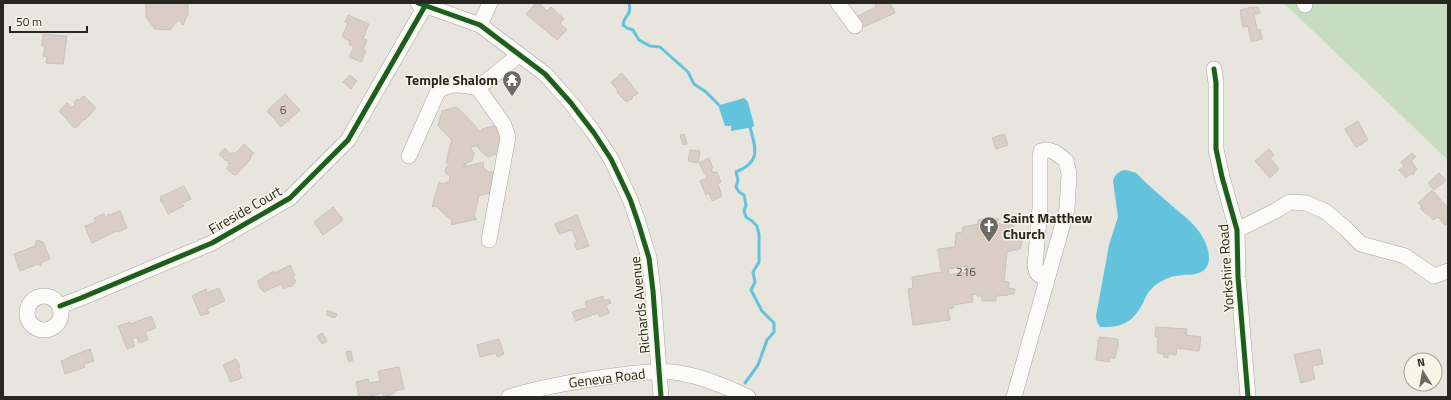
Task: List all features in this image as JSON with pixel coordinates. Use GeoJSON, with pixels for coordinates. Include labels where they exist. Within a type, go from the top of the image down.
{"type":"FeatureCollection","features":[{"type":"Feature","properties":{"kind":"street"},"geometry":{"type":"LineString","coordinates":[[480,25],[490,3]]}},
{"type":"Feature","properties":{"kind":"street"},"geometry":{"type":"LineString","coordinates":[[838,3],[855,26]]}},
{"type":"Feature","properties":{"kind":"street","name":"Richards Avenue"},"geometry":{"type":"LineString","coordinates":[[422,5],[480,25],[545,74],[571,103],[594,133],[611,159],[623,182],[638,222],[648,258],[653,292],[661,397]]}},
{"type":"Feature","properties":{"kind":"street","name":"Fireside Court"},"geometry":{"type":"LineString","coordinates":[[60,306],[212,243],[290,198],[348,140],[422,5]]}},
{"type":"Feature","properties":{"kind":"street"},"geometry":{"type":"LineString","coordinates":[[478,88],[519,55]]}},
{"type":"Feature","properties":{"kind":"street","name":"Yorkshire Road"},"geometry":{"type":"LineString","coordinates":[[1214,68],[1216,83],[1216,149],[1222,177],[1237,230],[1238,277],[1248,397]]}},
{"type":"Feature","properties":{"kind":"street"},"geometry":{"type":"LineString","coordinates":[[409,156],[438,91],[453,84],[478,88],[504,125],[508,137],[489,240]]}},
{"type":"Feature","properties":{"kind":"street"},"geometry":{"type":"LineString","coordinates":[[1014,397],[1046,279],[1067,209],[1069,174],[1066,161],[1053,151],[1046,149],[1041,151],[1040,159],[1040,208],[1036,266],[1037,273],[1046,279]]}},
{"type":"Feature","properties":{"kind":"street"},"geometry":{"type":"LineString","coordinates":[[1237,230],[1290,202],[1306,203],[1325,211],[1361,244],[1405,256],[1434,276],[1448,271]]}},
{"type":"Feature","properties":{"kind":"street","name":"Geneva Road"},"geometry":{"type":"LineString","coordinates":[[509,397],[526,391],[578,380],[659,371],[674,372],[705,380],[748,397]]}},
{"type":"Feature","properties":{"kind":"green space"},"geometry":{"type":"Polygon","coordinates":[[[1284,3],[1448,3],[1448,160],[1288,7],[1284,3]]]}},
{"type":"Feature","properties":{"kind":"water"},"geometry":{"type":"Polygon","coordinates":[[[744,98],[748,102],[754,125],[753,127],[731,131],[731,126],[725,126],[719,108],[720,105],[744,98]]]}},
{"type":"Feature","properties":{"kind":"water"},"geometry":{"type":"Polygon","coordinates":[[[1125,170],[1136,173],[1193,224],[1206,244],[1209,261],[1207,267],[1200,273],[1170,277],[1154,286],[1136,314],[1127,322],[1116,326],[1100,327],[1096,316],[1109,245],[1118,217],[1113,181],[1117,174],[1125,170]]]}},
{"type":"Feature","properties":{"kind":"building"},"geometry":{"type":"Polygon","coordinates":[[[146,3],[188,3],[188,14],[183,25],[180,20],[176,22],[170,30],[155,29],[146,17],[146,3]]]}},
{"type":"Feature","properties":{"kind":"building"},"geometry":{"type":"Polygon","coordinates":[[[536,3],[539,3],[547,11],[551,7],[564,19],[560,23],[567,30],[557,40],[526,14],[536,3]]]}},
{"type":"Feature","properties":{"kind":"building"},"geometry":{"type":"Polygon","coordinates":[[[890,3],[895,13],[863,27],[858,16],[876,7],[875,4],[890,3]]]}},
{"type":"Feature","properties":{"kind":"building"},"geometry":{"type":"Polygon","coordinates":[[[1258,7],[1260,13],[1254,14],[1257,30],[1260,29],[1262,39],[1251,42],[1248,26],[1243,27],[1240,10],[1258,7]]]}},
{"type":"Feature","properties":{"kind":"building"},"geometry":{"type":"Polygon","coordinates":[[[348,15],[369,24],[363,39],[367,40],[363,49],[366,51],[361,62],[349,57],[354,47],[349,44],[350,41],[342,37],[348,23],[345,22],[348,15]]]}},
{"type":"Feature","properties":{"kind":"building"},"geometry":{"type":"Polygon","coordinates":[[[43,34],[67,36],[63,64],[46,63],[47,57],[43,56],[45,46],[42,46],[43,34]]]}},
{"type":"Feature","properties":{"kind":"building"},"geometry":{"type":"Polygon","coordinates":[[[622,73],[638,93],[632,97],[633,98],[631,100],[626,102],[611,82],[622,73]]]}},
{"type":"Feature","properties":{"kind":"building"},"geometry":{"type":"Polygon","coordinates":[[[350,75],[357,81],[351,89],[343,82],[350,75]]]}},
{"type":"Feature","properties":{"kind":"building"},"geometry":{"type":"Polygon","coordinates":[[[285,94],[300,110],[281,127],[267,111],[285,94]]]}},
{"type":"Feature","properties":{"kind":"building"},"geometry":{"type":"Polygon","coordinates":[[[84,96],[96,108],[85,120],[84,119],[77,127],[74,128],[59,111],[67,103],[71,108],[77,99],[79,100],[84,96]]]}},
{"type":"Feature","properties":{"kind":"building"},"geometry":{"type":"Polygon","coordinates":[[[457,107],[480,131],[482,132],[482,129],[494,126],[504,135],[499,153],[487,157],[478,148],[478,146],[471,147],[474,153],[472,161],[464,164],[463,168],[464,169],[465,164],[467,166],[484,162],[483,167],[488,172],[496,172],[492,192],[479,196],[474,216],[477,219],[451,225],[452,221],[436,206],[432,207],[439,182],[442,184],[449,182],[450,177],[445,172],[446,167],[449,165],[446,162],[452,140],[438,126],[442,111],[457,107]]]}},
{"type":"Feature","properties":{"kind":"building"},"geometry":{"type":"Polygon","coordinates":[[[1358,121],[1368,140],[1356,147],[1345,129],[1358,121]]]}},
{"type":"Feature","properties":{"kind":"building"},"geometry":{"type":"Polygon","coordinates":[[[684,134],[687,144],[683,145],[680,135],[684,134]]]}},
{"type":"Feature","properties":{"kind":"building"},"geometry":{"type":"Polygon","coordinates":[[[1004,134],[1008,145],[996,149],[992,138],[1004,134]]]}},
{"type":"Feature","properties":{"kind":"building"},"geometry":{"type":"Polygon","coordinates":[[[244,144],[254,153],[250,158],[251,159],[236,175],[234,175],[227,169],[231,163],[229,164],[227,160],[226,161],[219,154],[225,148],[230,154],[233,152],[235,154],[244,144]]]}},
{"type":"Feature","properties":{"kind":"building"},"geometry":{"type":"Polygon","coordinates":[[[1269,149],[1274,155],[1270,158],[1279,169],[1270,178],[1255,161],[1269,149]]]}},
{"type":"Feature","properties":{"kind":"building"},"geometry":{"type":"Polygon","coordinates":[[[690,150],[700,151],[698,163],[688,161],[690,150]]]}},
{"type":"Feature","properties":{"kind":"building"},"geometry":{"type":"Polygon","coordinates":[[[1412,153],[1416,157],[1411,161],[1417,169],[1414,171],[1415,173],[1406,178],[1399,170],[1404,166],[1401,162],[1412,153]]]}},
{"type":"Feature","properties":{"kind":"building"},"geometry":{"type":"Polygon","coordinates":[[[709,158],[713,168],[711,169],[713,173],[717,172],[721,182],[718,184],[722,196],[712,201],[709,193],[706,195],[700,181],[707,178],[699,163],[709,158]]]}},
{"type":"Feature","properties":{"kind":"building"},"geometry":{"type":"Polygon","coordinates":[[[1439,173],[1446,180],[1434,190],[1428,183],[1439,173]]]}},
{"type":"Feature","properties":{"kind":"building"},"geometry":{"type":"Polygon","coordinates":[[[184,186],[191,199],[182,203],[184,206],[168,214],[162,201],[161,202],[160,197],[184,186]]]}},
{"type":"Feature","properties":{"kind":"building"},"geometry":{"type":"Polygon","coordinates":[[[1432,190],[1448,208],[1448,223],[1445,225],[1438,217],[1433,220],[1421,209],[1422,207],[1418,203],[1432,190]]]}},
{"type":"Feature","properties":{"kind":"building"},"geometry":{"type":"Polygon","coordinates":[[[333,207],[343,220],[323,235],[314,222],[333,207]]]}},
{"type":"Feature","properties":{"kind":"building"},"geometry":{"type":"Polygon","coordinates":[[[120,211],[127,228],[117,232],[116,231],[92,243],[85,226],[96,222],[94,218],[104,214],[105,218],[108,216],[107,215],[120,211]]]}},
{"type":"Feature","properties":{"kind":"building"},"geometry":{"type":"Polygon","coordinates":[[[577,215],[589,246],[577,250],[574,243],[577,242],[572,230],[559,234],[555,224],[577,215]]]}},
{"type":"Feature","properties":{"kind":"building"},"geometry":{"type":"Polygon","coordinates":[[[988,217],[999,219],[997,223],[1006,225],[1006,222],[1013,223],[1013,231],[1020,232],[1022,241],[1020,249],[1007,252],[1004,281],[1009,282],[1008,288],[1015,289],[1014,294],[996,296],[996,301],[982,301],[982,296],[977,296],[977,294],[972,295],[973,302],[953,305],[954,308],[948,309],[950,320],[913,325],[908,289],[913,288],[912,277],[942,272],[938,249],[955,247],[956,233],[963,232],[962,227],[978,224],[978,220],[988,217]],[[967,266],[948,269],[949,275],[967,272],[967,266]]]}},
{"type":"Feature","properties":{"kind":"building"},"geometry":{"type":"Polygon","coordinates":[[[38,240],[43,242],[50,259],[42,262],[41,266],[38,264],[20,271],[14,254],[35,246],[36,241],[38,240]]]}},
{"type":"Feature","properties":{"kind":"building"},"geometry":{"type":"Polygon","coordinates":[[[290,265],[295,275],[293,276],[296,282],[290,287],[289,286],[284,289],[281,284],[264,292],[260,288],[258,281],[274,271],[275,273],[290,265]]]}},
{"type":"Feature","properties":{"kind":"building"},"geometry":{"type":"Polygon","coordinates":[[[219,288],[225,301],[207,309],[209,313],[201,316],[192,296],[206,289],[207,293],[219,288]]]}},
{"type":"Feature","properties":{"kind":"building"},"geometry":{"type":"Polygon","coordinates":[[[603,296],[604,301],[609,299],[611,303],[606,305],[609,313],[600,317],[598,313],[576,321],[572,312],[587,308],[585,302],[603,296]]]}},
{"type":"Feature","properties":{"kind":"building"},"geometry":{"type":"Polygon","coordinates":[[[327,311],[337,314],[335,318],[327,315],[327,311]]]}},
{"type":"Feature","properties":{"kind":"building"},"geometry":{"type":"Polygon","coordinates":[[[151,316],[156,328],[145,332],[148,340],[139,343],[137,337],[132,339],[135,346],[127,349],[118,326],[130,322],[130,324],[151,316]]]}},
{"type":"Feature","properties":{"kind":"building"},"geometry":{"type":"Polygon","coordinates":[[[1156,327],[1187,329],[1186,335],[1201,337],[1199,351],[1177,348],[1176,355],[1168,354],[1168,358],[1164,357],[1164,354],[1157,353],[1158,337],[1155,337],[1156,327]]]}},
{"type":"Feature","properties":{"kind":"building"},"geometry":{"type":"Polygon","coordinates":[[[322,333],[327,341],[322,344],[317,336],[322,333]]]}},
{"type":"Feature","properties":{"kind":"building"},"geometry":{"type":"Polygon","coordinates":[[[1099,337],[1118,339],[1118,348],[1117,347],[1115,358],[1110,358],[1109,362],[1096,360],[1099,337]]]}},
{"type":"Feature","properties":{"kind":"building"},"geometry":{"type":"Polygon","coordinates":[[[499,339],[504,354],[497,357],[496,353],[480,357],[477,345],[499,339]]]}},
{"type":"Feature","properties":{"kind":"building"},"geometry":{"type":"Polygon","coordinates":[[[90,349],[94,361],[84,364],[85,367],[65,374],[61,361],[90,349]]]}},
{"type":"Feature","properties":{"kind":"building"},"geometry":{"type":"Polygon","coordinates":[[[1320,349],[1323,364],[1312,366],[1315,379],[1301,383],[1294,355],[1320,349]]]}},
{"type":"Feature","properties":{"kind":"building"},"geometry":{"type":"Polygon","coordinates":[[[351,351],[353,360],[349,362],[346,352],[351,351]]]}},
{"type":"Feature","properties":{"kind":"building"},"geometry":{"type":"Polygon","coordinates":[[[236,359],[240,367],[238,367],[242,378],[231,382],[223,365],[236,359]]]}},
{"type":"Feature","properties":{"kind":"building"},"geometry":{"type":"Polygon","coordinates":[[[399,367],[404,389],[395,391],[395,393],[385,397],[383,393],[359,397],[356,382],[368,379],[369,383],[380,381],[378,371],[399,367]]]}},
{"type":"Feature","properties":{"kind":"waterway"},"geometry":{"type":"LineString","coordinates":[[629,3],[629,13],[623,25],[633,30],[639,40],[650,46],[660,47],[688,72],[694,84],[706,92],[722,108]]}},
{"type":"Feature","properties":{"kind":"waterway"},"geometry":{"type":"LineString","coordinates":[[745,383],[758,365],[767,340],[774,332],[774,323],[762,311],[751,290],[755,282],[753,272],[759,262],[759,234],[757,226],[746,217],[744,211],[746,205],[744,195],[739,192],[736,187],[738,180],[736,172],[750,164],[755,154],[754,142],[750,127],[748,126]]}},
{"type":"Feature","properties":{"kind":"cycle path"},"geometry":{"type":"LineString","coordinates":[[418,3],[480,25],[545,74],[571,103],[594,133],[611,159],[630,199],[649,258],[661,397]]}},
{"type":"Feature","properties":{"kind":"cycle path"},"geometry":{"type":"LineString","coordinates":[[60,306],[212,243],[290,198],[348,140],[425,6]]}},
{"type":"Feature","properties":{"kind":"cycle path"},"geometry":{"type":"LineString","coordinates":[[1214,69],[1216,83],[1216,149],[1222,177],[1237,230],[1238,277],[1248,397]]}},
{"type":"Feature","properties":{"kind":"place","name":"Temple Shalom"},"geometry":{"type":"Point","coordinates":[512,97]}},
{"type":"Feature","properties":{"kind":"place","name":"Saint Matthew Church"},"geometry":{"type":"Point","coordinates":[989,243]}}]}
